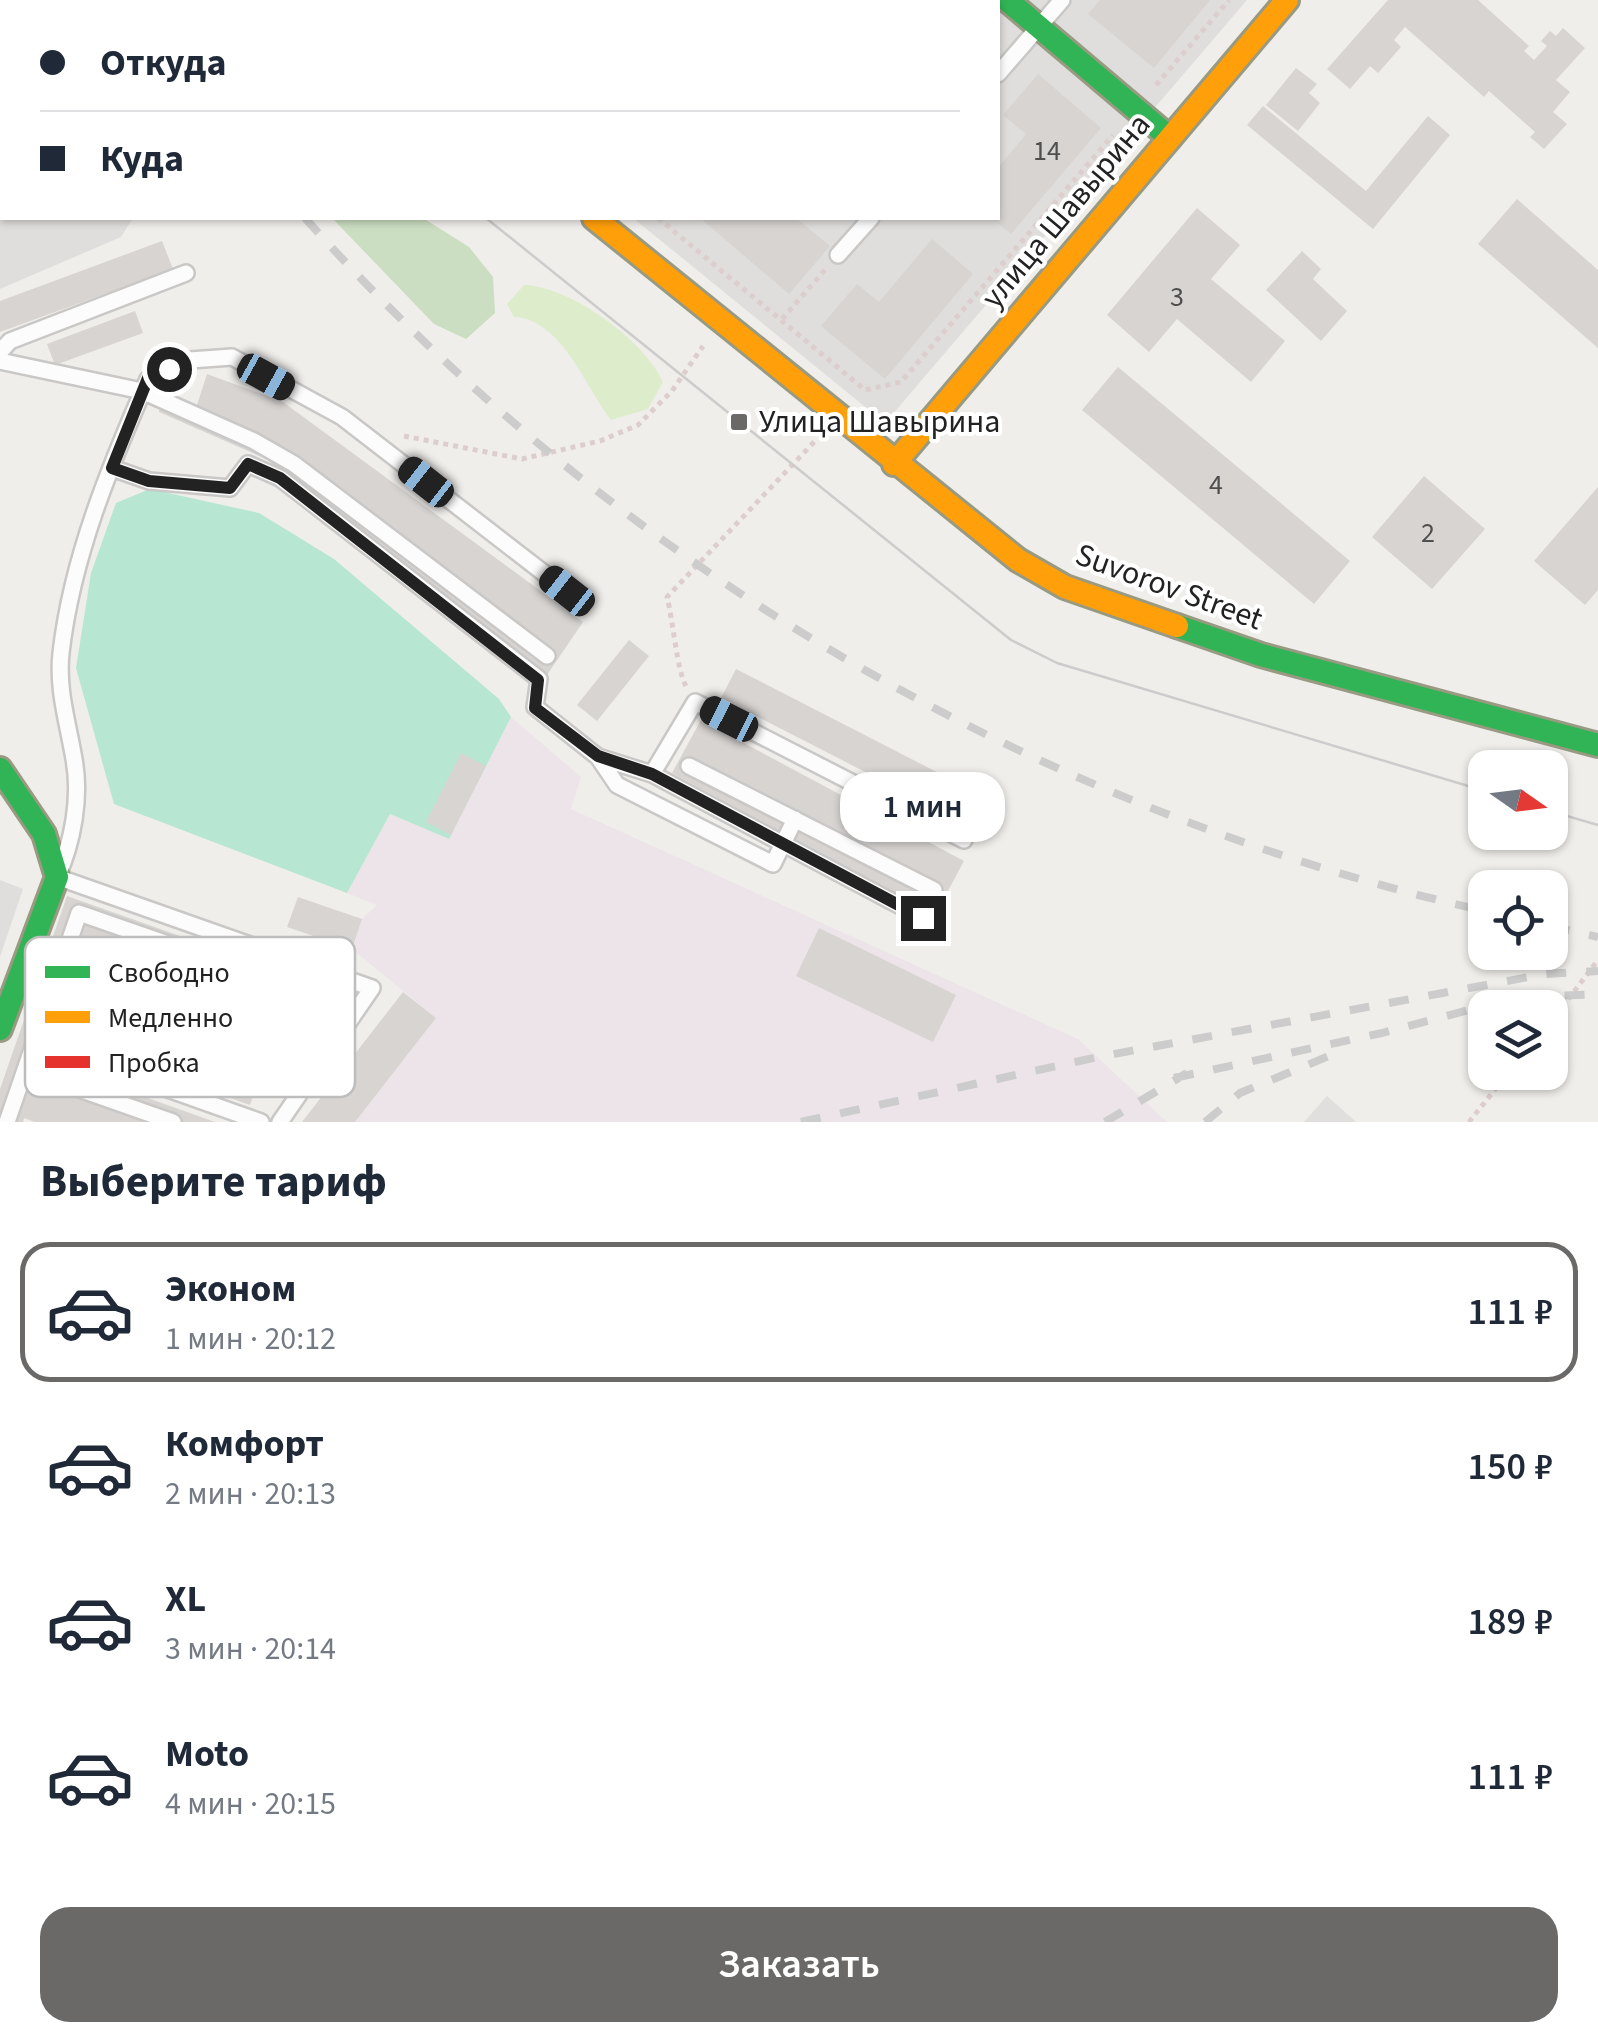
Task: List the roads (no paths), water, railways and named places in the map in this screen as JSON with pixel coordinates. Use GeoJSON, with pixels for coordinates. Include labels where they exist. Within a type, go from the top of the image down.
{"type":"FeatureCollection","features":[{"type":"Feature","properties":{"kind":"street"},"geometry":{"type":"LineString","coordinates":[[1007,0],[1170,138]]}},
{"type":"Feature","properties":{"kind":"street","name":"улица Шавырина"},"geometry":{"type":"LineString","coordinates":[[894,464],[1287,0]]}},
{"type":"Feature","properties":{"kind":"street","name":"Suvorov Street"},"geometry":{"type":"LineString","coordinates":[[605,221],[894,464],[1018,560],[1066,588],[1261,655],[1598,744]]}},
{"type":"Feature","properties":{"kind":"street"},"geometry":{"type":"LineString","coordinates":[[0,769],[44,834],[58,877],[42,937]]}},
{"type":"Feature","properties":{"kind":"street"},"geometry":{"type":"LineString","coordinates":[[6,1032],[25,985]]}},
{"type":"Feature","properties":{"kind":"lane"},"geometry":{"type":"LineString","coordinates":[[1000,72],[1062,0]]}},
{"type":"Feature","properties":{"kind":"lane"},"geometry":{"type":"LineString","coordinates":[[838,256],[870,220]]}},
{"type":"Feature","properties":{"kind":"lane"},"geometry":{"type":"LineString","coordinates":[[0,352],[10,340],[186,274]]}},
{"type":"Feature","properties":{"kind":"lane"},"geometry":{"type":"LineString","coordinates":[[228,937],[58,877],[74,831],[75,764],[62,701],[61,656],[74,580],[148,378],[190,360],[232,358],[342,417],[567,591]]}},
{"type":"Feature","properties":{"kind":"lane"},"geometry":{"type":"LineString","coordinates":[[0,361],[142,391],[254,440],[294,464],[547,656]]}},
{"type":"Feature","properties":{"kind":"lane"},"geometry":{"type":"LineString","coordinates":[[112,468],[149,481],[230,488],[248,464],[280,478],[538,680],[535,708],[598,756],[618,784],[773,864],[795,819]]}},
{"type":"Feature","properties":{"kind":"lane"},"geometry":{"type":"LineString","coordinates":[[652,774],[695,702],[964,840]]}},
{"type":"Feature","properties":{"kind":"lane"},"geometry":{"type":"LineString","coordinates":[[598,756],[652,774],[923,918]]}},
{"type":"Feature","properties":{"kind":"lane"},"geometry":{"type":"LineString","coordinates":[[689,766],[934,890]]}},
{"type":"Feature","properties":{"kind":"lane"},"geometry":{"type":"LineString","coordinates":[[72,937],[80,913],[148,937]]}},
{"type":"Feature","properties":{"kind":"lane"},"geometry":{"type":"LineString","coordinates":[[355,982],[372,988],[355,1014]]}},
{"type":"Feature","properties":{"kind":"lane"},"geometry":{"type":"LineString","coordinates":[[7,1122],[25,1070]]}},
{"type":"Feature","properties":{"kind":"lane"},"geometry":{"type":"LineString","coordinates":[[102,1097],[174,1122]]}},
{"type":"Feature","properties":{"kind":"lane"},"geometry":{"type":"LineString","coordinates":[[190,1097],[261,1122]]}},
{"type":"Feature","properties":{"kind":"lane"},"geometry":{"type":"LineString","coordinates":[[280,1122],[298,1097]]}},
{"type":"Feature","properties":{"kind":"tram line"},"geometry":{"type":"LineString","coordinates":[[488,220],[1011,640],[1057,663],[1468,786]]}},
{"type":"Feature","properties":{"kind":"tram line"},"geometry":{"type":"LineString","coordinates":[[1568,816],[1598,825]]}},
{"type":"Feature","properties":{"kind":"railway"},"geometry":{"type":"LineString","coordinates":[[307,220],[425,343],[555,458],[694,562],[841,656],[994,738],[1153,809],[1317,866],[1468,906]]}},
{"type":"Feature","properties":{"kind":"railway"},"geometry":{"type":"LineString","coordinates":[[1568,930],[1598,937]]}},
{"type":"Feature","properties":{"kind":"railway"},"geometry":{"type":"LineString","coordinates":[[801,1122],[1098,1057],[1545,974],[1598,971]]}},
{"type":"Feature","properties":{"kind":"railway"},"geometry":{"type":"LineString","coordinates":[[1174,1078],[1382,1033],[1514,998],[1598,994]]}},
{"type":"Feature","properties":{"kind":"railway"},"geometry":{"type":"LineString","coordinates":[[1205,1122],[1240,1093],[1336,1053]]}},
{"type":"Feature","properties":{"kind":"railway"},"geometry":{"type":"LineString","coordinates":[[1105,1122],[1187,1073]]}},
{"type":"Feature","properties":{"kind":"place","name":"Улица Шавырина"},"geometry":{"type":"Point","coordinates":[739,422]}}]}
